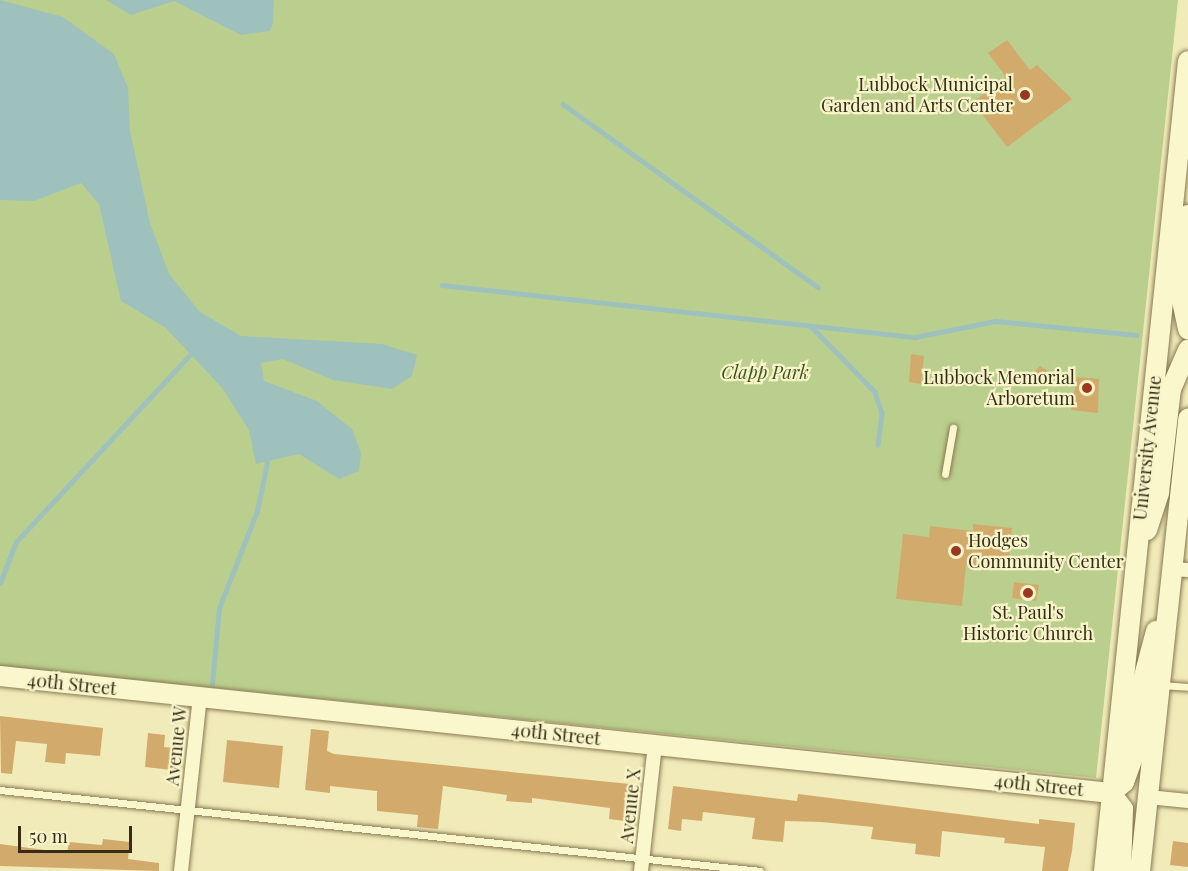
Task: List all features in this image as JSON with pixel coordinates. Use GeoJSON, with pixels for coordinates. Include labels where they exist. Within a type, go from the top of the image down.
{"type":"FeatureCollection","features":[{"type":"Feature","properties":{"kind":"main road","name":"University Avenue"},"geometry":{"type":"LineString","coordinates":[[1104,871],[1188,61]]}},
{"type":"Feature","properties":{"kind":"main road"},"geometry":{"type":"LineString","coordinates":[[1183,110],[1188,187]]}},
{"type":"Feature","properties":{"kind":"main road"},"geometry":{"type":"LineString","coordinates":[[1188,215],[1181,296],[1188,329]]}},
{"type":"Feature","properties":{"kind":"main road"},"geometry":{"type":"LineString","coordinates":[[1135,566],[1159,492],[1171,389],[1188,350]]}},
{"type":"Feature","properties":{"kind":"main road","name":"University Avenue"},"geometry":{"type":"LineString","coordinates":[[1140,871],[1160,684],[1176,573],[1188,418]]}},
{"type":"Feature","properties":{"kind":"main road"},"geometry":{"type":"LineString","coordinates":[[1121,871],[1123,809],[1111,793],[1124,782],[1134,755],[1143,680],[1176,573]]}},
{"type":"Feature","properties":{"kind":"main road","name":"40th Street"},"geometry":{"type":"LineString","coordinates":[[0,676],[1111,793]]}},
{"type":"Feature","properties":{"kind":"street","name":"Avenue W"},"geometry":{"type":"LineString","coordinates":[[182,871],[200,697]]}},
{"type":"Feature","properties":{"kind":"street","name":"Avenue X"},"geometry":{"type":"LineString","coordinates":[[642,865],[655,745]]}},
{"type":"Feature","properties":{"kind":"street"},"geometry":{"type":"LineString","coordinates":[[1149,797],[1188,801]]}},
{"type":"Feature","properties":{"kind":"lane"},"geometry":{"type":"LineString","coordinates":[[945,474],[953,428]]}},
{"type":"Feature","properties":{"kind":"lane"},"geometry":{"type":"LineString","coordinates":[[1160,684],[1188,687]]}},
{"type":"Feature","properties":{"kind":"lane"},"geometry":{"type":"LineString","coordinates":[[0,790],[188,810],[642,865],[760,871]]}},
{"type":"Feature","properties":{"kind":"green space","name":"Clapp Park"},"geometry":{"type":"Polygon","coordinates":[[[0,0],[1178,0],[1096,778],[0,666],[0,0]]]}},
{"type":"Feature","properties":{"kind":"water"},"geometry":{"type":"Polygon","coordinates":[[[0,0],[63,17],[114,54],[128,88],[130,131],[150,223],[169,274],[200,312],[241,336],[382,344],[417,355],[412,376],[392,389],[333,380],[283,359],[261,363],[264,381],[317,401],[352,429],[361,453],[359,471],[339,479],[299,454],[256,464],[249,430],[223,389],[166,328],[121,301],[99,204],[81,183],[34,201],[0,200],[0,0]]]}},
{"type":"Feature","properties":{"kind":"water"},"geometry":{"type":"Polygon","coordinates":[[[106,0],[274,0],[273,23],[270,31],[241,35],[174,1],[131,15],[106,0]]]}},
{"type":"Feature","properties":{"kind":"building","name":"Lubbock Municipal Garden and Arts Center"},"geometry":{"type":"Polygon","coordinates":[[[1007,40],[1030,70],[1037,65],[1072,99],[1007,147],[973,102],[1006,77],[988,53],[1007,40]]]}},
{"type":"Feature","properties":{"kind":"building"},"geometry":{"type":"Polygon","coordinates":[[[911,354],[924,356],[921,384],[909,382],[911,354]]]}},
{"type":"Feature","properties":{"kind":"building"},"geometry":{"type":"Polygon","coordinates":[[[1040,366],[1051,373],[1045,379],[1035,371],[1040,366]]]}},
{"type":"Feature","properties":{"kind":"building","name":"Lubbock Memorial Arboretum"},"geometry":{"type":"Polygon","coordinates":[[[1077,377],[1099,379],[1098,413],[1071,410],[1077,377]]]}},
{"type":"Feature","properties":{"kind":"building","name":"Hodges Community Center"},"geometry":{"type":"Polygon","coordinates":[[[973,524],[1012,528],[1008,570],[966,565],[962,606],[896,599],[903,534],[929,537],[930,526],[973,531],[973,524]]]}},
{"type":"Feature","properties":{"kind":"building","name":"St. Paul's Historic Church"},"geometry":{"type":"Polygon","coordinates":[[[1014,582],[1039,585],[1036,601],[1012,598],[1014,582]]]}},
{"type":"Feature","properties":{"kind":"building"},"geometry":{"type":"Polygon","coordinates":[[[0,716],[103,728],[100,756],[66,753],[65,764],[45,762],[47,744],[16,741],[12,774],[1,773],[0,716]]]}},
{"type":"Feature","properties":{"kind":"building"},"geometry":{"type":"Polygon","coordinates":[[[311,729],[329,731],[327,751],[334,754],[630,784],[625,821],[609,819],[610,808],[532,798],[532,803],[506,801],[507,795],[443,786],[438,829],[417,827],[418,815],[377,811],[377,791],[330,786],[330,793],[305,790],[311,729]]]}},
{"type":"Feature","properties":{"kind":"building"},"geometry":{"type":"Polygon","coordinates":[[[148,733],[165,735],[164,747],[174,748],[172,770],[145,767],[148,733]]]}},
{"type":"Feature","properties":{"kind":"building"},"geometry":{"type":"Polygon","coordinates":[[[227,740],[283,746],[279,788],[223,782],[227,740]]]}},
{"type":"Feature","properties":{"kind":"building"},"geometry":{"type":"Polygon","coordinates":[[[673,786],[797,801],[798,794],[1039,824],[1039,819],[1075,823],[1072,851],[1068,871],[1042,871],[1045,847],[1004,843],[1005,838],[942,831],[940,857],[915,854],[916,844],[871,839],[873,827],[785,821],[783,842],[752,839],[755,818],[703,812],[702,821],[682,819],[681,831],[668,829],[673,786]]]}},
{"type":"Feature","properties":{"kind":"building"},"geometry":{"type":"Polygon","coordinates":[[[103,839],[130,842],[128,859],[159,863],[159,871],[0,866],[0,844],[67,853],[69,842],[102,845],[103,839]]]}},
{"type":"Feature","properties":{"kind":"building"},"geometry":{"type":"Polygon","coordinates":[[[1173,841],[1188,843],[1188,867],[1170,865],[1173,841]]]}},
{"type":"Feature","properties":{"kind":"waterway"},"geometry":{"type":"LineString","coordinates":[[563,104],[818,287]]}},
{"type":"Feature","properties":{"kind":"waterway"},"geometry":{"type":"LineString","coordinates":[[442,285],[915,337],[996,321],[1136,335]]}},
{"type":"Feature","properties":{"kind":"waterway"},"geometry":{"type":"LineString","coordinates":[[811,326],[875,392],[882,413],[878,445]]}},
{"type":"Feature","properties":{"kind":"waterway"},"geometry":{"type":"LineString","coordinates":[[0,583],[16,542],[191,354]]}},
{"type":"Feature","properties":{"kind":"waterway"},"geometry":{"type":"LineString","coordinates":[[212,684],[219,608],[257,511],[267,463]]}},
{"type":"Feature","properties":{"kind":"place","name":"Lubbock Municipal Garden and Arts Center"},"geometry":{"type":"Point","coordinates":[1025,95]}},
{"type":"Feature","properties":{"kind":"place","name":"Lubbock Memorial Arboretum"},"geometry":{"type":"Point","coordinates":[1087,388]}},
{"type":"Feature","properties":{"kind":"place","name":"Hodges Community Center"},"geometry":{"type":"Point","coordinates":[956,551]}},
{"type":"Feature","properties":{"kind":"place","name":"St. Paul's Historic Church"},"geometry":{"type":"Point","coordinates":[1028,593]}}]}
